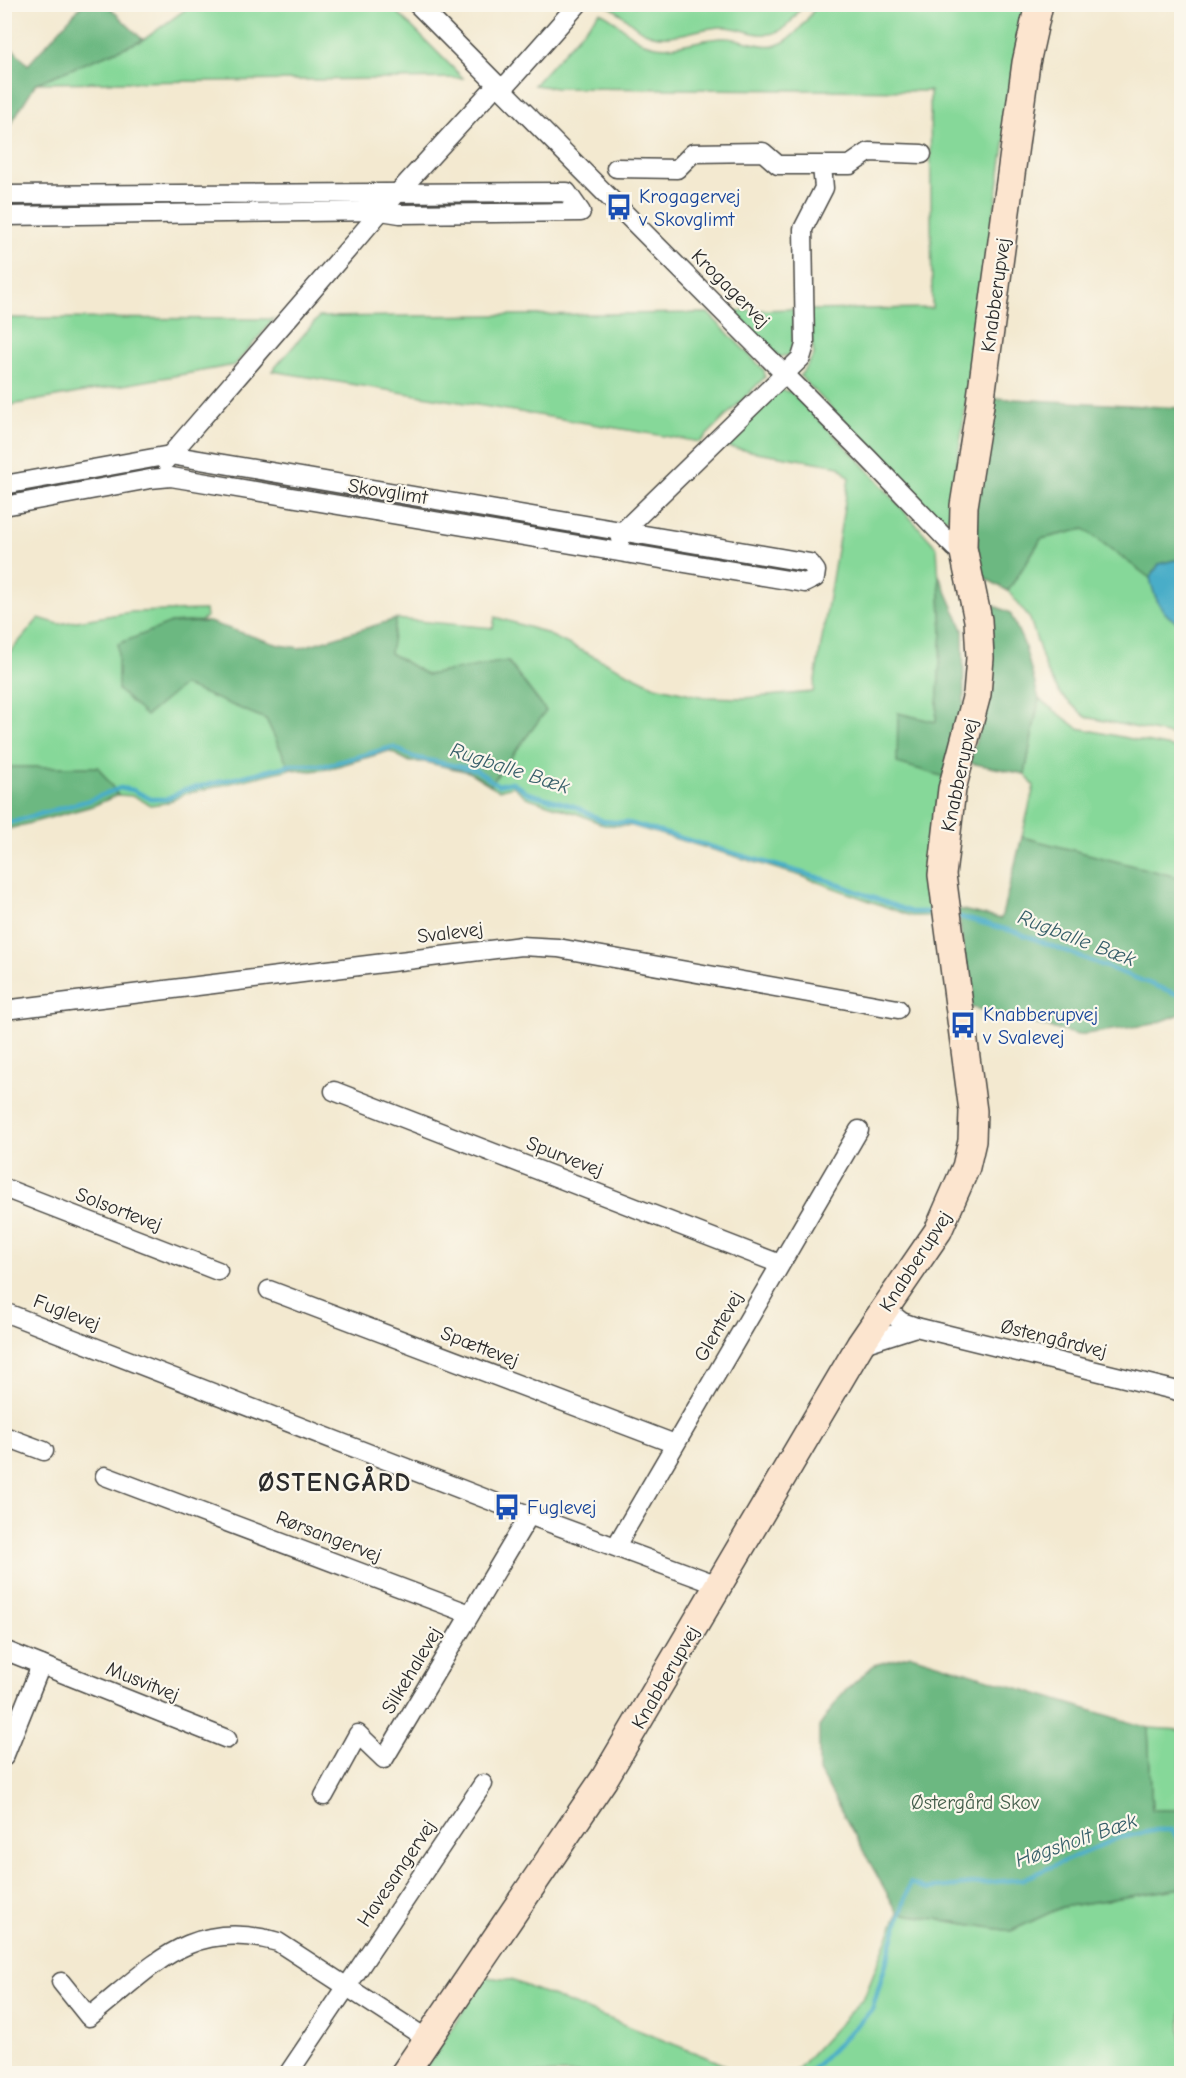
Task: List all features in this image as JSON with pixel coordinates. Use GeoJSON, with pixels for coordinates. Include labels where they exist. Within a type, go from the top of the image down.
{"type":"FeatureCollection","features":[{"type":"Feature","properties":{"kind":"street","name":"Krogagervej"},"geometry":{"type":"LineString","coordinates":[[417,4],[945,539],[955,548],[963,548]]}},
{"type":"Feature","properties":{"kind":"street"},"geometry":{"type":"LineString","coordinates":[[150,479],[398,192],[499,85],[508,83],[578,4]]}},
{"type":"Feature","properties":{"kind":"street","name":"Knabberupvej"},"geometry":{"type":"LineString","coordinates":[[405,2073],[604,1779],[860,1345],[938,1231],[955,1198],[972,1141],[971,1100],[942,875],[952,789],[977,694],[980,658],[978,620],[963,548],[964,506],[981,400],[1024,74],[1039,4]]}},
{"type":"Feature","properties":{"kind":"street"},"geometry":{"type":"LineString","coordinates":[[616,168],[677,169],[693,153],[764,153],[778,165],[822,166],[850,165],[869,152],[922,154]]}},
{"type":"Feature","properties":{"kind":"street"},"geometry":{"type":"LineString","coordinates":[[619,552],[622,532],[785,375],[804,352],[803,229],[824,188],[822,166]]}},
{"type":"Feature","properties":{"kind":"street"},"geometry":{"type":"LineString","coordinates":[[4,195],[567,192],[581,212],[400,214],[381,211],[4,216]]}},
{"type":"Feature","properties":{"kind":"street","name":"Skovglimt"},"geometry":{"type":"LineString","coordinates":[[4,485],[170,455],[810,563],[816,571],[815,578],[805,584],[171,477],[4,506]]}},
{"type":"Feature","properties":{"kind":"street","name":"Svalevej"},"geometry":{"type":"LineString","coordinates":[[4,1010],[521,946],[558,948],[898,1009]]}},
{"type":"Feature","properties":{"kind":"street","name":"Spurvevej"},"geometry":{"type":"LineString","coordinates":[[334,1091],[780,1264]]}},
{"type":"Feature","properties":{"kind":"street","name":"Glentevej"},"geometry":{"type":"LineString","coordinates":[[616,1546],[859,1130]]}},
{"type":"Feature","properties":{"kind":"street","name":"Solsortevej"},"geometry":{"type":"LineString","coordinates":[[4,1188],[218,1271]]}},
{"type":"Feature","properties":{"kind":"street","name":"Spættevej"},"geometry":{"type":"LineString","coordinates":[[269,1290],[675,1444]]}},
{"type":"Feature","properties":{"kind":"street","name":"Østengårdvej"},"geometry":{"type":"LineString","coordinates":[[884,1308],[902,1322],[915,1327],[1182,1392]]}},
{"type":"Feature","properties":{"kind":"street","name":"Fuglevej"},"geometry":{"type":"LineString","coordinates":[[4,1312],[718,1585]]}},
{"type":"Feature","properties":{"kind":"street"},"geometry":{"type":"LineString","coordinates":[[860,1345],[915,1327]]}},
{"type":"Feature","properties":{"kind":"street"},"geometry":{"type":"LineString","coordinates":[[4,1436],[44,1451]]}},
{"type":"Feature","properties":{"kind":"street","name":"Rørsangervej"},"geometry":{"type":"LineString","coordinates":[[105,1476],[470,1614]]}},
{"type":"Feature","properties":{"kind":"street","name":"Silkehalevej"},"geometry":{"type":"LineString","coordinates":[[324,1796],[358,1734],[384,1759],[530,1514]]}},
{"type":"Feature","properties":{"kind":"street","name":"Musvitvej"},"geometry":{"type":"LineString","coordinates":[[4,1650],[227,1739]]}},
{"type":"Feature","properties":{"kind":"street"},"geometry":{"type":"LineString","coordinates":[[4,1757],[41,1665]]}},
{"type":"Feature","properties":{"kind":"street","name":"Havesangervej"},"geometry":{"type":"LineString","coordinates":[[288,2073],[483,1784]]}},
{"type":"Feature","properties":{"kind":"street"},"geometry":{"type":"LineString","coordinates":[[61,1982],[89,2017],[174,1949],[205,1937],[231,1934],[278,1942],[427,2039]]}},
{"type":"Feature","properties":{"kind":"green space"},"geometry":{"type":"Polygon","coordinates":[[[193,4],[390,5],[463,78],[36,83],[143,40],[193,4]]]}},
{"type":"Feature","properties":{"kind":"green space"},"geometry":{"type":"Polygon","coordinates":[[[82,5],[107,5],[143,40],[36,83],[5,133],[5,60],[14,50],[28,65],[82,5]]]}},
{"type":"Feature","properties":{"kind":"green space"},"geometry":{"type":"Polygon","coordinates":[[[606,5],[803,5],[787,25],[774,33],[761,34],[714,27],[676,35],[657,36],[641,30],[606,5]]]}},
{"type":"Feature","properties":{"kind":"green space"},"geometry":{"type":"Polygon","coordinates":[[[817,5],[1029,5],[1018,51],[949,518],[939,519],[800,376],[814,355],[808,310],[932,308],[930,91],[556,88],[534,85],[600,12],[639,40],[655,46],[675,46],[726,38],[770,46],[784,42],[794,34],[817,5]]]}},
{"type":"Feature","properties":{"kind":"green space"},"geometry":{"type":"Polygon","coordinates":[[[793,309],[793,345],[789,355],[779,357],[732,311],[793,309]]]}},
{"type":"Feature","properties":{"kind":"green space"},"geometry":{"type":"Polygon","coordinates":[[[708,313],[764,370],[765,377],[700,442],[272,371],[319,317],[708,313]]]}},
{"type":"Feature","properties":{"kind":"green space"},"geometry":{"type":"Polygon","coordinates":[[[5,318],[274,319],[235,365],[5,406],[5,318]]]}},
{"type":"Feature","properties":{"kind":"green space"},"geometry":{"type":"Polygon","coordinates":[[[781,390],[791,392],[860,461],[937,548],[942,631],[936,723],[898,713],[945,777],[934,820],[935,920],[933,916],[911,916],[801,876],[632,826],[604,825],[526,797],[513,786],[499,790],[490,785],[546,711],[508,661],[427,675],[389,653],[396,619],[493,628],[495,617],[541,631],[655,686],[704,697],[745,698],[813,692],[849,478],[839,466],[721,446],[774,394],[781,390]]]}},
{"type":"Feature","properties":{"kind":"green space"},"geometry":{"type":"Polygon","coordinates":[[[993,398],[1181,408],[1181,562],[1175,560],[1159,564],[1150,578],[1084,529],[1041,539],[1008,591],[983,577],[975,535],[976,512],[981,465],[993,398]]]}},
{"type":"Feature","properties":{"kind":"green space"},"geometry":{"type":"Polygon","coordinates":[[[1084,529],[1150,578],[1181,562],[1181,737],[1086,717],[1060,694],[1047,672],[1030,619],[1008,591],[1041,539],[1084,529]]]}},
{"type":"Feature","properties":{"kind":"green space"},"geometry":{"type":"Polygon","coordinates":[[[939,575],[963,630],[964,712],[945,777],[897,763],[898,713],[936,722],[942,631],[939,575]]]}},
{"type":"Feature","properties":{"kind":"green space"},"geometry":{"type":"Polygon","coordinates":[[[989,603],[1010,613],[1024,644],[1039,699],[1025,774],[970,763],[987,696],[989,603]]]}},
{"type":"Feature","properties":{"kind":"green space"},"geometry":{"type":"Polygon","coordinates":[[[205,610],[206,617],[201,621],[171,623],[183,685],[266,719],[290,769],[185,794],[166,803],[150,805],[134,796],[118,795],[98,767],[5,767],[5,658],[39,618],[59,624],[131,612],[205,610]]]}},
{"type":"Feature","properties":{"kind":"green space"},"geometry":{"type":"Polygon","coordinates":[[[396,619],[390,653],[427,675],[507,661],[546,711],[490,785],[469,772],[424,762],[410,762],[389,751],[328,769],[311,771],[290,769],[266,719],[183,685],[146,716],[118,690],[118,644],[171,623],[209,622],[279,645],[300,648],[396,619]]]}},
{"type":"Feature","properties":{"kind":"green space"},"geometry":{"type":"Polygon","coordinates":[[[1039,699],[1078,728],[1181,749],[1181,878],[1022,837],[1034,786],[1025,774],[1039,699]]]}},
{"type":"Feature","properties":{"kind":"green space"},"geometry":{"type":"Polygon","coordinates":[[[5,767],[98,767],[118,795],[93,806],[5,830],[5,767]]]}},
{"type":"Feature","properties":{"kind":"green space"},"geometry":{"type":"Polygon","coordinates":[[[1022,837],[1181,878],[1181,1014],[1154,1024],[1078,1035],[970,1007],[958,909],[1001,919],[1022,837]]]}},
{"type":"Feature","properties":{"kind":"green space","name":"Østergård Skov"},"geometry":{"type":"Polygon","coordinates":[[[911,1655],[1148,1728],[1152,1810],[1181,1810],[1181,1888],[1062,1907],[1011,1931],[898,1913],[819,1771],[819,1727],[842,1694],[874,1665],[911,1655]]]}},
{"type":"Feature","properties":{"kind":"green space"},"geometry":{"type":"Polygon","coordinates":[[[1148,1728],[1181,1730],[1181,1810],[1152,1810],[1148,1728]]]}},
{"type":"Feature","properties":{"kind":"green space"},"geometry":{"type":"Polygon","coordinates":[[[1181,1888],[1181,2073],[793,2074],[864,1997],[898,1913],[1011,1931],[1062,1907],[1181,1888]]]}},
{"type":"Feature","properties":{"kind":"green space"},"geometry":{"type":"Polygon","coordinates":[[[485,1977],[511,1980],[716,2061],[736,2073],[422,2074],[485,1977]]]}},
{"type":"Feature","properties":{"kind":"water"},"geometry":{"type":"Polygon","coordinates":[[[1175,560],[1181,562],[1181,624],[1163,611],[1150,578],[1159,564],[1175,560]]]}},
{"type":"Feature","properties":{"kind":"waterway","name":"Rugballe Bæk"},"geometry":{"type":"LineString","coordinates":[[4,824],[90,800],[120,788],[133,790],[151,799],[166,799],[184,790],[291,765],[327,765],[393,747],[413,757],[476,770],[498,785],[512,782],[528,793],[574,806],[603,821],[629,823],[827,880],[911,912],[932,912]]}},
{"type":"Feature","properties":{"kind":"waterway","name":"Rugballe Bæk"},"geometry":{"type":"LineString","coordinates":[[960,917],[1016,932],[1182,996]]}},
{"type":"Feature","properties":{"kind":"waterway","name":"Høgsholt Bæk"},"geometry":{"type":"LineString","coordinates":[[808,2074],[872,2010],[910,1883],[926,1889],[1023,1879],[1118,1838],[1157,1830],[1172,1830],[1182,1845]]}},
{"type":"Feature","properties":{"kind":"place","name":"Krogagervej v Skovglimt"},"geometry":{"type":"Point","coordinates":[619,207]}},
{"type":"Feature","properties":{"kind":"place","name":"Knabberupvej v Svalevej"},"geometry":{"type":"Point","coordinates":[963,1025]}},
{"type":"Feature","properties":{"kind":"place","name":"Fuglevej"},"geometry":{"type":"Point","coordinates":[507,1507]}},
{"type":"Feature","properties":{"kind":"district","name":"ØSTENGÅRD"},"geometry":{"type":"Point","coordinates":[335,1482]}}]}
